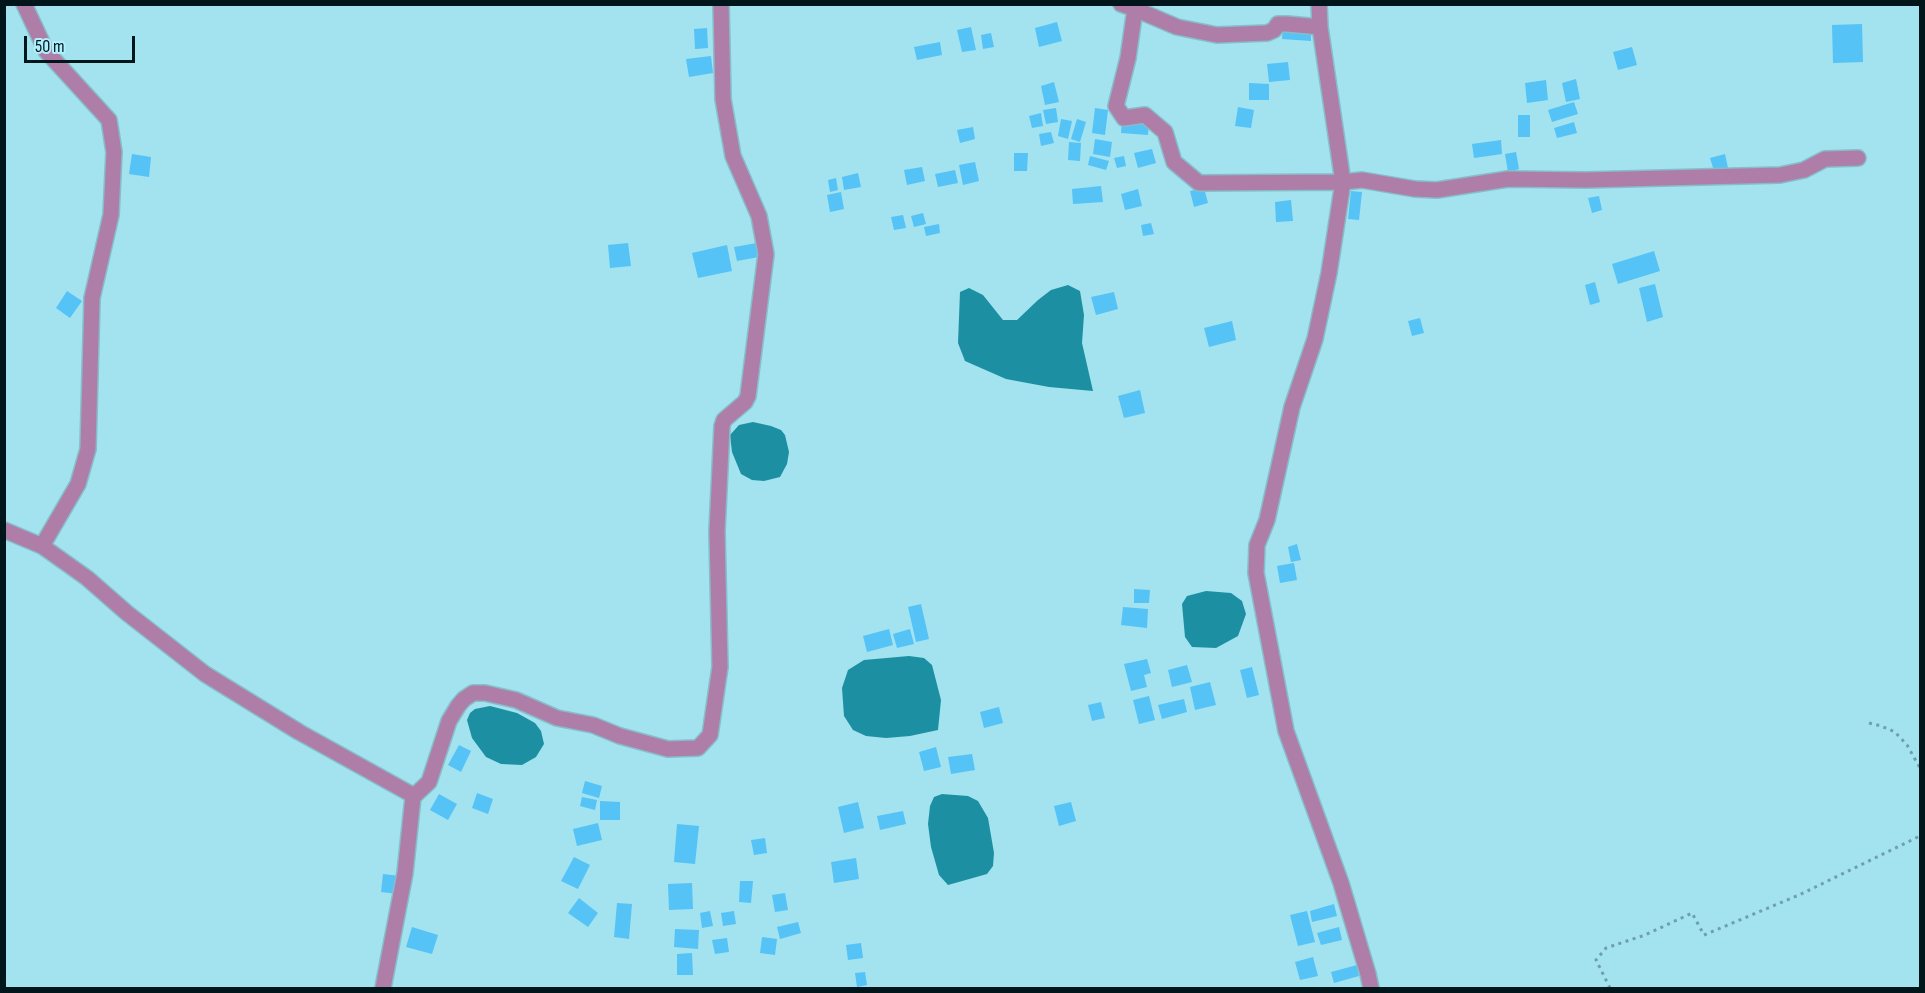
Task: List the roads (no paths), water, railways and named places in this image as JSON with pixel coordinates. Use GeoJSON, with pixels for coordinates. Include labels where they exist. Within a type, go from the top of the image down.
{"type":"FeatureCollection","features":[{"type":"Feature","properties":{"kind":"street"},"geometry":{"type":"LineString","coordinates":[[24,4],[46,51],[109,120],[114,152],[111,215],[92,298],[88,449],[78,484],[42,546]]}},
{"type":"Feature","properties":{"kind":"street"},"geometry":{"type":"LineString","coordinates":[[383,988],[405,873],[413,796],[429,782],[449,721],[464,699],[473,693],[485,693],[516,700],[557,718],[593,725],[620,736],[668,749],[698,748],[710,735],[720,667],[717,531],[722,426],[723,420],[745,402],[748,396],[766,255],[759,216],[733,156],[723,99],[721,4]]}},
{"type":"Feature","properties":{"kind":"street"},"geometry":{"type":"LineString","coordinates":[[1319,4],[1320,27],[1342,182],[1329,273],[1315,339],[1292,407],[1267,520],[1257,545],[1256,573],[1286,731],[1341,883],[1371,988]]}},
{"type":"Feature","properties":{"kind":"street"},"geometry":{"type":"LineString","coordinates":[[1320,27],[1278,24],[1274,30],[1267,33],[1217,34],[1177,27],[1128,7],[1128,58],[1116,106],[1124,117],[1145,115],[1165,132],[1174,162],[1199,183],[1362,180],[1415,189],[1437,190],[1508,179],[1586,180],[1780,175],[1804,170],[1825,159],[1858,158]]}},
{"type":"Feature","properties":{"kind":"street"},"geometry":{"type":"LineString","coordinates":[[4,530],[42,546],[87,578],[127,613],[206,674],[299,732],[413,796]]}},
{"type":"Feature","properties":{"kind":"water"},"geometry":{"type":"Polygon","coordinates":[[[1068,285],[1080,291],[1084,315],[1082,343],[1093,391],[1049,387],[1006,379],[965,361],[958,343],[960,292],[969,288],[983,295],[1003,320],[1017,320],[1051,290],[1068,285]]]}},
{"type":"Feature","properties":{"kind":"water"},"geometry":{"type":"Polygon","coordinates":[[[753,422],[781,430],[785,435],[789,452],[787,464],[780,477],[764,481],[752,480],[741,474],[732,452],[730,435],[739,425],[753,422]]]}},
{"type":"Feature","properties":{"kind":"water"},"geometry":{"type":"Polygon","coordinates":[[[1206,591],[1231,593],[1242,601],[1246,614],[1238,636],[1216,648],[1192,647],[1185,637],[1182,604],[1187,596],[1206,591]]]}},
{"type":"Feature","properties":{"kind":"water"},"geometry":{"type":"Polygon","coordinates":[[[909,656],[924,658],[932,665],[941,700],[938,730],[886,738],[866,736],[853,730],[844,716],[842,688],[848,670],[864,660],[909,656]]]}},
{"type":"Feature","properties":{"kind":"water"},"geometry":{"type":"Polygon","coordinates":[[[490,706],[517,713],[535,723],[541,731],[544,744],[536,757],[522,765],[501,764],[486,757],[472,738],[467,720],[475,709],[490,706]]]}},
{"type":"Feature","properties":{"kind":"water"},"geometry":{"type":"Polygon","coordinates":[[[942,794],[968,796],[978,801],[988,818],[994,853],[993,866],[987,874],[948,885],[939,875],[931,847],[928,824],[930,806],[934,797],[942,794]]]}}]}
